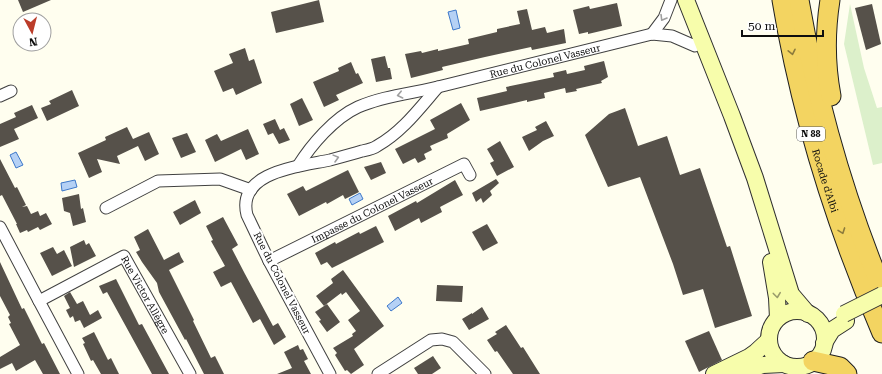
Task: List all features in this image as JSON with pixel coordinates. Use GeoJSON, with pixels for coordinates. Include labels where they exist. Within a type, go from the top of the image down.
{"type":"FeatureCollection","features":[{"type":"Feature","properties":{"kind":"highway","name":"Rocade d'Albi"},"geometry":{"type":"LineString","coordinates":[[782,0],[806,114],[820,165],[836,215],[865,293],[882,333]]}},
{"type":"Feature","properties":{"kind":"highway","name":"Rocade d'Albi"},"geometry":{"type":"LineString","coordinates":[[798,0],[830,138],[853,212],[882,289]]}},
{"type":"Feature","properties":{"kind":"highway"},"geometry":{"type":"LineString","coordinates":[[830,0],[826,55],[828,77],[832,99],[855,189],[853,212]]}},
{"type":"Feature","properties":{"kind":"highway"},"geometry":{"type":"LineString","coordinates":[[813,361],[840,367],[847,374]]}},
{"type":"Feature","properties":{"kind":"main road"},"geometry":{"type":"LineString","coordinates":[[679,0],[695,46],[732,137],[755,205],[772,265],[777,298],[778,318]]}},
{"type":"Feature","properties":{"kind":"main road"},"geometry":{"type":"LineString","coordinates":[[686,0],[755,178],[791,294],[823,330],[824,343]]}},
{"type":"Feature","properties":{"kind":"main road"},"geometry":{"type":"LineString","coordinates":[[736,374],[762,365],[784,364],[799,367],[806,365],[813,361],[822,350],[824,343],[832,330],[845,317],[882,295]]}},
{"type":"Feature","properties":{"kind":"main road"},"geometry":{"type":"LineString","coordinates":[[784,364],[776,358],[771,349],[769,340],[771,328],[778,318],[792,312],[800,312],[830,319],[845,317],[882,303]]}},
{"type":"Feature","properties":{"kind":"main road"},"geometry":{"type":"LineString","coordinates":[[714,374],[749,357],[769,340]]}},
{"type":"Feature","properties":{"kind":"street"},"geometry":{"type":"LineString","coordinates":[[652,34],[664,18],[671,0]]}},
{"type":"Feature","properties":{"kind":"street","name":"Rue du Colonel Vasseur"},"geometry":{"type":"LineString","coordinates":[[298,166],[305,154],[337,120],[357,107],[383,99],[438,87],[652,34],[672,36],[695,46]]}},
{"type":"Feature","properties":{"kind":"street"},"geometry":{"type":"LineString","coordinates":[[106,208],[158,181],[220,179],[251,190],[258,181],[276,172],[331,160],[376,147],[406,126],[438,87]]}},
{"type":"Feature","properties":{"kind":"street"},"geometry":{"type":"LineString","coordinates":[[0,96],[11,91]]}},
{"type":"Feature","properties":{"kind":"street","name":"Impasse du Colonel Vasseur"},"geometry":{"type":"LineString","coordinates":[[269,261],[464,164],[470,175]]}},
{"type":"Feature","properties":{"kind":"street","name":"Rue du Colonel Vasseur"},"geometry":{"type":"LineString","coordinates":[[251,190],[246,200],[247,215],[269,261],[330,374]]}},
{"type":"Feature","properties":{"kind":"street"},"geometry":{"type":"LineString","coordinates":[[0,227],[78,374]]}},
{"type":"Feature","properties":{"kind":"street","name":"Rue Victor Allègre"},"geometry":{"type":"LineString","coordinates":[[39,301],[124,256],[190,374]]}},
{"type":"Feature","properties":{"kind":"street"},"geometry":{"type":"LineString","coordinates":[[378,374],[431,340],[442,339],[453,342],[485,374]]}},
{"type":"Feature","properties":{"kind":"green space"},"geometry":{"type":"Polygon","coordinates":[[[850,4],[864,68],[877,108],[882,107],[882,163],[873,165],[844,44],[850,4]]]}},
{"type":"Feature","properties":{"kind":"water"},"geometry":{"type":"Polygon","coordinates":[[[456,10],[460,28],[453,30],[448,12],[456,10]]]}},
{"type":"Feature","properties":{"kind":"water"},"geometry":{"type":"Polygon","coordinates":[[[16,152],[23,165],[16,168],[10,155],[16,152]]]}},
{"type":"Feature","properties":{"kind":"water"},"geometry":{"type":"Polygon","coordinates":[[[75,180],[77,187],[62,191],[61,183],[75,180]]]}},
{"type":"Feature","properties":{"kind":"water"},"geometry":{"type":"Polygon","coordinates":[[[360,193],[363,199],[352,205],[349,199],[360,193]]]}},
{"type":"Feature","properties":{"kind":"water"},"geometry":{"type":"Polygon","coordinates":[[[398,297],[402,303],[391,311],[387,306],[398,297]]]}},
{"type":"Feature","properties":{"kind":"building"},"geometry":{"type":"Polygon","coordinates":[[[18,0],[51,0],[23,12],[18,0]]]}},
{"type":"Feature","properties":{"kind":"building"},"geometry":{"type":"Polygon","coordinates":[[[319,0],[324,22],[276,33],[271,12],[319,0]]]}},
{"type":"Feature","properties":{"kind":"building"},"geometry":{"type":"Polygon","coordinates":[[[617,3],[622,26],[588,34],[588,32],[579,34],[573,10],[589,6],[590,9],[617,3]]]}},
{"type":"Feature","properties":{"kind":"building"},"geometry":{"type":"Polygon","coordinates":[[[872,4],[881,44],[866,50],[855,8],[872,4]]]}},
{"type":"Feature","properties":{"kind":"building"},"geometry":{"type":"Polygon","coordinates":[[[527,9],[532,30],[545,27],[547,33],[564,29],[566,43],[532,50],[531,47],[485,57],[442,67],[443,70],[411,78],[405,54],[421,51],[422,53],[438,49],[438,51],[469,44],[468,39],[497,32],[497,29],[520,24],[517,11],[527,9]]]}},
{"type":"Feature","properties":{"kind":"building"},"geometry":{"type":"Polygon","coordinates":[[[245,48],[249,61],[254,59],[262,83],[236,95],[233,88],[223,92],[214,71],[233,63],[229,54],[245,48]]]}},
{"type":"Feature","properties":{"kind":"building"},"geometry":{"type":"Polygon","coordinates":[[[385,56],[388,68],[390,68],[392,79],[376,82],[371,59],[385,56]]]}},
{"type":"Feature","properties":{"kind":"building"},"geometry":{"type":"Polygon","coordinates":[[[604,61],[608,77],[601,81],[602,83],[566,93],[565,88],[544,93],[545,98],[527,102],[527,100],[480,111],[477,98],[507,91],[506,87],[554,77],[553,73],[566,70],[567,74],[585,70],[584,66],[604,61]]]}},
{"type":"Feature","properties":{"kind":"building"},"geometry":{"type":"Polygon","coordinates":[[[351,62],[356,74],[358,73],[363,83],[336,95],[339,100],[324,107],[313,82],[339,71],[338,68],[351,62]]]}},
{"type":"Feature","properties":{"kind":"building"},"geometry":{"type":"Polygon","coordinates":[[[72,90],[79,106],[47,121],[41,108],[51,104],[49,101],[72,90]]]}},
{"type":"Feature","properties":{"kind":"building"},"geometry":{"type":"Polygon","coordinates":[[[302,98],[313,120],[299,126],[290,104],[302,98]]]}},
{"type":"Feature","properties":{"kind":"building"},"geometry":{"type":"Polygon","coordinates":[[[461,103],[470,120],[447,134],[448,138],[430,146],[432,150],[424,154],[426,159],[418,163],[415,158],[403,164],[395,149],[435,129],[430,120],[461,103]]]}},
{"type":"Feature","properties":{"kind":"building"},"geometry":{"type":"Polygon","coordinates":[[[32,105],[38,118],[14,129],[19,139],[0,147],[0,124],[16,117],[14,113],[32,105]]]}},
{"type":"Feature","properties":{"kind":"building"},"geometry":{"type":"Polygon","coordinates":[[[625,108],[638,146],[667,136],[680,175],[700,168],[727,247],[730,246],[752,316],[715,328],[703,289],[683,295],[673,264],[640,177],[608,187],[585,135],[609,114],[625,108]]]}},
{"type":"Feature","properties":{"kind":"building"},"geometry":{"type":"Polygon","coordinates":[[[275,119],[280,130],[284,128],[290,140],[279,144],[273,133],[268,135],[263,124],[275,119]]]}},
{"type":"Feature","properties":{"kind":"building"},"geometry":{"type":"Polygon","coordinates":[[[546,121],[554,136],[543,141],[529,151],[522,137],[537,130],[535,127],[546,121]]]}},
{"type":"Feature","properties":{"kind":"building"},"geometry":{"type":"Polygon","coordinates":[[[127,127],[133,139],[149,132],[159,154],[145,161],[138,146],[117,156],[120,164],[97,159],[102,172],[89,178],[78,153],[106,140],[105,137],[127,127]]]}},
{"type":"Feature","properties":{"kind":"building"},"geometry":{"type":"Polygon","coordinates":[[[248,129],[259,154],[246,160],[241,149],[215,162],[205,140],[217,134],[221,141],[248,129]]]}},
{"type":"Feature","properties":{"kind":"building"},"geometry":{"type":"Polygon","coordinates":[[[187,133],[196,152],[181,158],[172,138],[187,133]]]}},
{"type":"Feature","properties":{"kind":"building"},"geometry":{"type":"Polygon","coordinates":[[[500,141],[514,167],[497,176],[490,163],[494,161],[487,149],[500,141]]]}},
{"type":"Feature","properties":{"kind":"building"},"geometry":{"type":"Polygon","coordinates":[[[0,159],[15,188],[17,187],[26,205],[22,207],[27,206],[31,214],[38,211],[40,216],[46,213],[52,224],[40,230],[38,227],[28,232],[27,230],[20,233],[2,195],[0,196],[0,159]]]}},
{"type":"Feature","properties":{"kind":"building"},"geometry":{"type":"Polygon","coordinates":[[[381,162],[386,173],[371,180],[364,167],[381,162]]]}},
{"type":"Feature","properties":{"kind":"building"},"geometry":{"type":"Polygon","coordinates":[[[348,170],[359,192],[345,199],[343,195],[327,204],[326,202],[299,216],[287,194],[303,186],[306,191],[348,170]]]}},
{"type":"Feature","properties":{"kind":"building"},"geometry":{"type":"Polygon","coordinates":[[[496,179],[499,183],[490,191],[492,195],[483,203],[481,198],[476,202],[472,193],[496,179]]]}},
{"type":"Feature","properties":{"kind":"building"},"geometry":{"type":"Polygon","coordinates":[[[455,180],[463,195],[440,207],[442,212],[421,223],[419,218],[395,231],[388,216],[416,201],[417,203],[455,180]]]}},
{"type":"Feature","properties":{"kind":"building"},"geometry":{"type":"Polygon","coordinates":[[[79,194],[81,209],[83,208],[86,222],[73,226],[70,213],[64,211],[62,198],[79,194]]]}},
{"type":"Feature","properties":{"kind":"building"},"geometry":{"type":"Polygon","coordinates":[[[195,200],[201,213],[180,225],[173,212],[195,200]]]}},
{"type":"Feature","properties":{"kind":"building"},"geometry":{"type":"Polygon","coordinates":[[[223,217],[238,245],[232,249],[245,274],[273,326],[278,323],[286,337],[274,345],[260,319],[253,323],[231,282],[221,287],[213,272],[225,266],[211,241],[213,240],[206,226],[223,217]]]}},
{"type":"Feature","properties":{"kind":"building"},"geometry":{"type":"Polygon","coordinates":[[[487,224],[498,243],[483,251],[472,232],[487,224]]]}},
{"type":"Feature","properties":{"kind":"building"},"geometry":{"type":"Polygon","coordinates":[[[376,226],[384,242],[332,268],[327,262],[321,265],[315,253],[335,242],[336,244],[359,232],[360,234],[376,226]]]}},
{"type":"Feature","properties":{"kind":"building"},"geometry":{"type":"Polygon","coordinates":[[[148,229],[164,260],[179,252],[184,262],[169,270],[211,358],[215,356],[224,374],[204,374],[159,292],[157,283],[136,252],[140,250],[134,237],[148,229]]]}},
{"type":"Feature","properties":{"kind":"building"},"geometry":{"type":"Polygon","coordinates":[[[84,240],[86,245],[89,243],[96,256],[74,267],[70,247],[84,240]]]}},
{"type":"Feature","properties":{"kind":"building"},"geometry":{"type":"Polygon","coordinates":[[[53,247],[57,254],[64,250],[72,266],[52,276],[40,253],[53,247]]]}},
{"type":"Feature","properties":{"kind":"building"},"geometry":{"type":"Polygon","coordinates":[[[0,262],[22,309],[24,308],[42,344],[44,343],[60,374],[43,374],[35,360],[16,371],[12,363],[0,369],[0,357],[20,345],[9,324],[11,323],[8,317],[10,315],[0,296],[0,262]]]}},
{"type":"Feature","properties":{"kind":"building"},"geometry":{"type":"Polygon","coordinates":[[[343,270],[384,326],[354,349],[364,365],[351,374],[347,370],[345,371],[335,355],[337,353],[333,348],[353,336],[352,334],[356,331],[348,320],[360,311],[346,292],[342,295],[341,293],[324,306],[316,296],[333,283],[331,279],[343,270]]]}},
{"type":"Feature","properties":{"kind":"building"},"geometry":{"type":"Polygon","coordinates":[[[116,279],[139,325],[142,324],[169,374],[152,374],[107,292],[103,294],[99,286],[116,279]]]}},
{"type":"Feature","properties":{"kind":"building"},"geometry":{"type":"Polygon","coordinates":[[[437,285],[463,286],[462,302],[436,301],[437,285]]]}},
{"type":"Feature","properties":{"kind":"building"},"geometry":{"type":"Polygon","coordinates":[[[70,292],[77,304],[83,301],[90,315],[98,310],[102,318],[84,328],[80,320],[75,322],[73,316],[70,318],[66,310],[70,308],[64,296],[70,292]]]}},
{"type":"Feature","properties":{"kind":"building"},"geometry":{"type":"Polygon","coordinates":[[[327,304],[340,322],[327,332],[319,321],[321,320],[315,312],[327,304]]]}},
{"type":"Feature","properties":{"kind":"building"},"geometry":{"type":"Polygon","coordinates":[[[482,307],[489,319],[469,330],[462,319],[482,307]]]}},
{"type":"Feature","properties":{"kind":"building"},"geometry":{"type":"Polygon","coordinates":[[[506,325],[521,348],[523,347],[540,374],[513,374],[497,351],[495,352],[487,340],[497,334],[495,332],[506,325]]]}},
{"type":"Feature","properties":{"kind":"building"},"geometry":{"type":"Polygon","coordinates":[[[709,331],[722,360],[699,372],[685,341],[709,331]]]}},
{"type":"Feature","properties":{"kind":"building"},"geometry":{"type":"Polygon","coordinates":[[[94,332],[108,360],[111,358],[119,374],[101,374],[93,360],[91,361],[83,344],[85,343],[82,338],[94,332]]]}},
{"type":"Feature","properties":{"kind":"building"},"geometry":{"type":"Polygon","coordinates":[[[298,345],[300,350],[303,349],[308,359],[304,361],[311,374],[277,374],[292,368],[284,352],[298,345]]]}},
{"type":"Feature","properties":{"kind":"building"},"geometry":{"type":"Polygon","coordinates":[[[433,356],[441,368],[432,374],[418,374],[414,368],[433,356]]]}}]}
